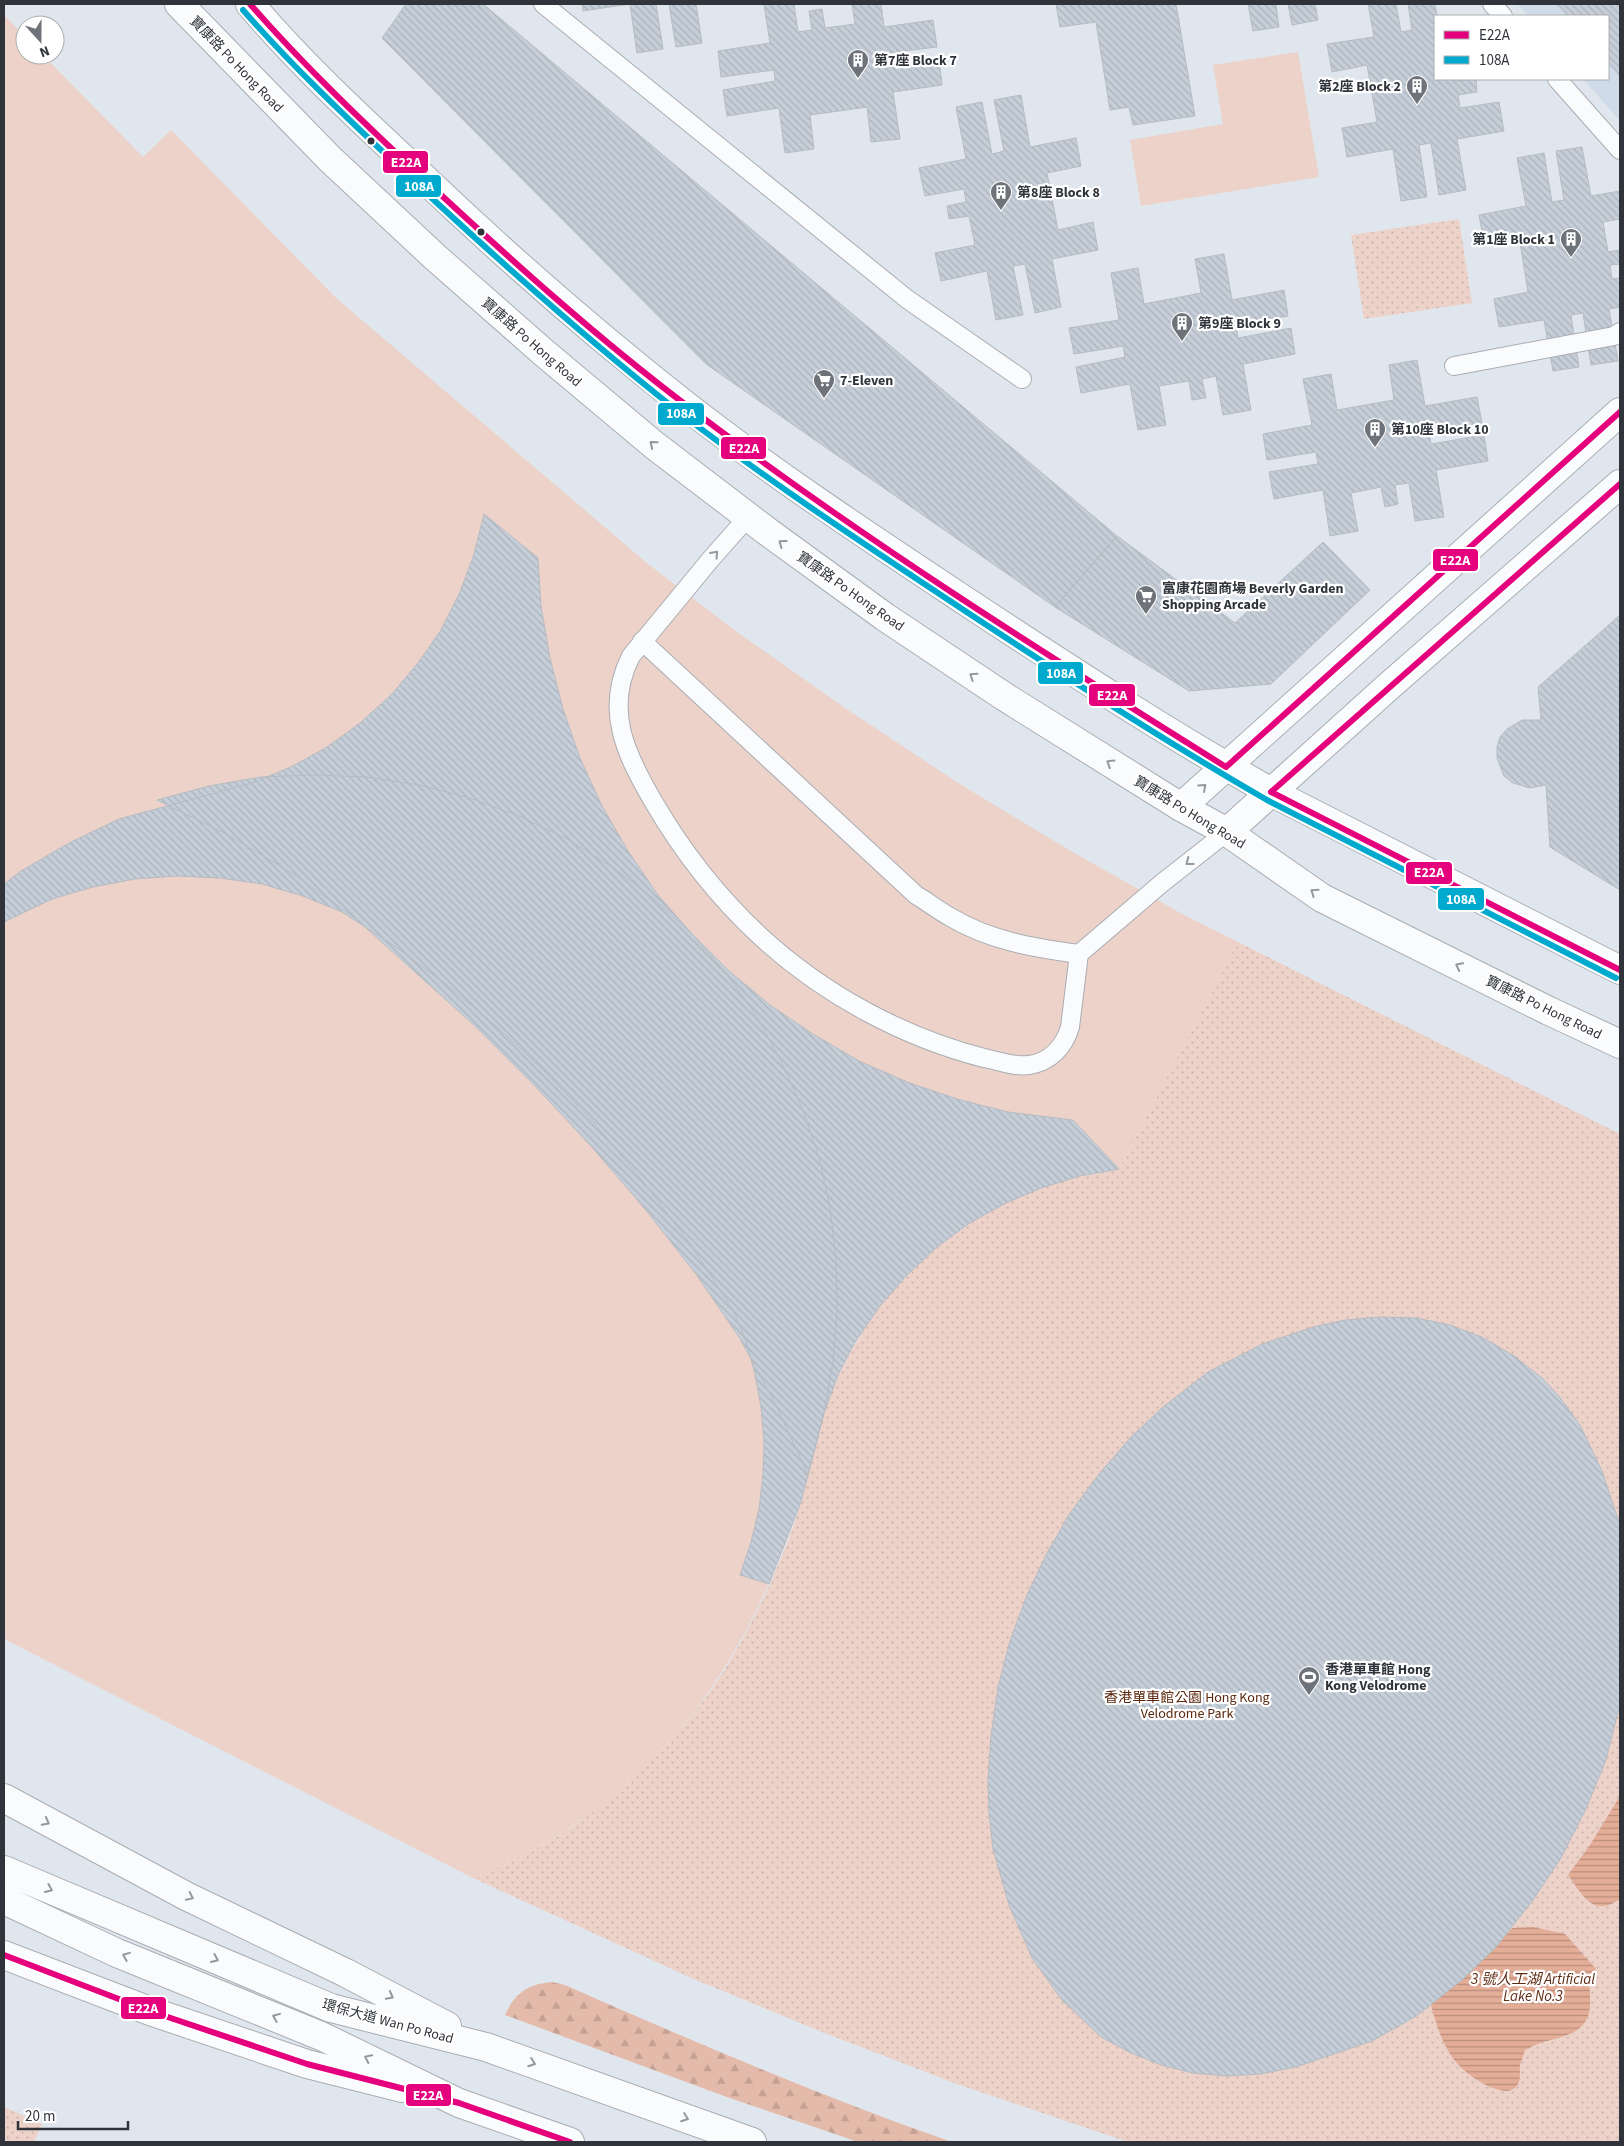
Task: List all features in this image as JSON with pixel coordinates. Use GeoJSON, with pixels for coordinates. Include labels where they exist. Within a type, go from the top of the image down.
{"type":"FeatureCollection","features":[{"type":"Feature","properties":{"kind":"main road","name":"寶康路 Po Hong Road"},"geometry":{"type":"LineString","coordinates":[[178,4],[330,158],[435,257],[580,383],[654,445],[748,517],[885,617],[973,676],[1181,807],[1227,832],[1322,898],[1549,1011],[1620,1044]]}},
{"type":"Feature","properties":{"kind":"main road"},"geometry":{"type":"LineString","coordinates":[[250,4],[265,22],[365,123],[468,221],[575,315],[686,405],[801,489],[1037,649],[1226,767],[1271,792],[1620,970]]}},
{"type":"Feature","properties":{"kind":"main road"},"geometry":{"type":"LineString","coordinates":[[1181,807],[1620,412]]}},
{"type":"Feature","properties":{"kind":"main road"},"geometry":{"type":"LineString","coordinates":[[1227,832],[1620,484]]}},
{"type":"Feature","properties":{"kind":"main road"},"geometry":{"type":"LineString","coordinates":[[4,1798],[186,1896],[346,1973],[486,2047]]}},
{"type":"Feature","properties":{"kind":"main road","name":"環保大道 Wan Po Road"},"geometry":{"type":"LineString","coordinates":[[4,1870],[332,2008],[486,2047],[752,2142]]}},
{"type":"Feature","properties":{"kind":"main road"},"geometry":{"type":"LineString","coordinates":[[4,1900],[117,1953],[321,2036],[459,2103]]}},
{"type":"Feature","properties":{"kind":"main road"},"geometry":{"type":"LineString","coordinates":[[4,1955],[150,2011],[307,2064],[459,2103],[570,2142]]}},
{"type":"Feature","properties":{"kind":"lane"},"geometry":{"type":"LineString","coordinates":[[543,4],[907,299],[1022,379]]}},
{"type":"Feature","properties":{"kind":"lane"},"geometry":{"type":"LineString","coordinates":[[1492,4],[1502,15]]}},
{"type":"Feature","properties":{"kind":"lane"},"geometry":{"type":"LineString","coordinates":[[1559,80],[1620,150]]}},
{"type":"Feature","properties":{"kind":"lane"},"geometry":{"type":"LineString","coordinates":[[1454,366],[1614,336],[1620,332]]}},
{"type":"Feature","properties":{"kind":"lane"},"geometry":{"type":"LineString","coordinates":[[748,517],[642,641],[623,671],[617,706],[619,724],[644,785],[668,826],[696,866],[726,903],[761,937],[798,968],[838,995],[924,1039],[970,1054],[1017,1066],[1042,1062],[1061,1048],[1067,1038],[1079,954],[1148,895],[1227,832]]}},
{"type":"Feature","properties":{"kind":"lane"},"geometry":{"type":"LineString","coordinates":[[642,641],[916,895],[953,919],[993,937],[1035,948],[1079,954]]}},
{"type":"Feature","properties":{"kind":"shaded area"},"geometry":{"type":"Polygon","coordinates":[[[1517,4],[1620,4],[1620,121],[1584,80],[1609,80],[1609,15],[1527,15],[1517,4]]]}},
{"type":"Feature","properties":{"kind":"green space"},"geometry":{"type":"Polygon","coordinates":[[[4,15],[15,27],[15,65],[53,65],[143,157],[171,130],[336,298],[648,564],[737,632],[845,708],[955,781],[1069,850],[1184,915],[1238,942],[1119,1169],[1080,1176],[1041,1188],[1003,1204],[968,1224],[867,1325],[837,1378],[800,1504],[782,1553],[761,1600],[738,1644],[712,1687],[682,1727],[649,1764],[611,1798],[568,1829],[522,1856],[475,1879],[4,1639],[4,15]]]}},
{"type":"Feature","properties":{"kind":"green space"},"geometry":{"type":"Polygon","coordinates":[[[1298,52],[1319,177],[1141,206],[1130,140],[1223,124],[1213,65],[1298,52]]]}},
{"type":"Feature","properties":{"kind":"green space"},"geometry":{"type":"Polygon","coordinates":[[[1459,219],[1472,303],[1364,319],[1351,235],[1459,219]]]}},
{"type":"Feature","properties":{"kind":"green space","name":"香港單車館公園 Hong Kong Velodrome Park"},"geometry":{"type":"Polygon","coordinates":[[[1238,942],[1620,1134],[1620,2142],[1128,2142],[957,2084],[822,2032],[689,1977],[475,1879],[546,1843],[596,1809],[647,1765],[693,1714],[731,1659],[771,1582],[797,1516],[825,1410],[840,1373],[859,1338],[882,1305],[908,1275],[937,1248],[968,1224],[1003,1204],[1040,1188],[1119,1169],[1238,942]]]}},
{"type":"Feature","properties":{"kind":"green space"},"geometry":{"type":"Polygon","coordinates":[[[552,1982],[565,1985],[805,2087],[952,2142],[858,2142],[724,2096],[505,2015],[513,2001],[523,1991],[536,1985],[552,1982]]]}},
{"type":"Feature","properties":{"kind":"green space"},"geometry":{"type":"Polygon","coordinates":[[[4,2107],[42,2124],[34,2142],[4,2142],[4,2107]]]}},
{"type":"Feature","properties":{"kind":"water"},"geometry":{"type":"Polygon","coordinates":[[[1620,1796],[1620,1899],[1602,1906],[1595,1905],[1589,1902],[1568,1875],[1590,1845],[1620,1796]]]}},
{"type":"Feature","properties":{"kind":"water","name":"3 號人工湖 Artificial Lake No.3"},"geometry":{"type":"Polygon","coordinates":[[[1533,1927],[1565,1934],[1596,1969],[1589,1982],[1590,2008],[1588,2017],[1579,2029],[1565,2036],[1541,2042],[1525,2050],[1520,2065],[1518,2084],[1513,2089],[1507,2091],[1500,2090],[1477,2080],[1457,2063],[1444,2044],[1431,2005],[1483,1959],[1512,1928],[1533,1927]]]}},
{"type":"Feature","properties":{"kind":"building"},"geometry":{"type":"Polygon","coordinates":[[[406,4],[483,4],[1117,536],[1055,607],[706,364],[382,38],[406,4]]]}},
{"type":"Feature","properties":{"kind":"building"},"geometry":{"type":"Polygon","coordinates":[[[582,4],[630,4],[583,11],[582,4]]]}},
{"type":"Feature","properties":{"kind":"building"},"geometry":{"type":"Polygon","coordinates":[[[630,4],[656,4],[663,49],[637,53],[630,4]]]}},
{"type":"Feature","properties":{"kind":"building"},"geometry":{"type":"Polygon","coordinates":[[[669,4],[696,4],[702,43],[676,47],[669,4]]]}},
{"type":"Feature","properties":{"kind":"building","name":"第7座 Block 7"},"geometry":{"type":"Polygon","coordinates":[[[764,4],[794,4],[798,32],[812,30],[809,11],[822,9],[825,28],[855,24],[852,4],[881,4],[884,27],[933,20],[937,47],[887,53],[889,66],[939,59],[942,85],[893,92],[900,139],[871,142],[867,107],[810,115],[814,149],[785,153],[779,108],[727,116],[723,90],[775,81],[774,70],[721,77],[718,51],[770,43],[764,4]]]}},
{"type":"Feature","properties":{"kind":"building"},"geometry":{"type":"Polygon","coordinates":[[[1056,4],[1176,4],[1195,116],[1133,125],[1129,107],[1110,110],[1096,22],[1060,27],[1056,4]]]}},
{"type":"Feature","properties":{"kind":"building"},"geometry":{"type":"Polygon","coordinates":[[[1248,4],[1276,4],[1279,27],[1253,31],[1248,4]]]}},
{"type":"Feature","properties":{"kind":"building"},"geometry":{"type":"Polygon","coordinates":[[[1288,4],[1315,4],[1318,20],[1292,25],[1288,4]]]}},
{"type":"Feature","properties":{"kind":"building","name":"第2座 Block 2"},"geometry":{"type":"Polygon","coordinates":[[[1368,4],[1396,4],[1401,32],[1412,30],[1408,4],[1435,4],[1437,15],[1434,15],[1434,80],[1476,80],[1477,92],[1458,95],[1460,108],[1499,102],[1504,131],[1457,139],[1466,190],[1439,195],[1431,143],[1419,145],[1427,197],[1401,201],[1393,149],[1347,157],[1342,128],[1377,122],[1367,65],[1332,72],[1327,44],[1374,37],[1368,4]]]}},
{"type":"Feature","properties":{"kind":"building"},"geometry":{"type":"Polygon","coordinates":[[[1557,4],[1620,4],[1620,76],[1609,63],[1609,15],[1567,15],[1557,4]]]}},
{"type":"Feature","properties":{"kind":"building","name":"第8座 Block 8"},"geometry":{"type":"Polygon","coordinates":[[[1021,95],[1030,147],[1076,138],[1081,166],[1047,173],[1058,230],[1093,222],[1098,250],[1052,259],[1061,307],[1035,313],[1025,264],[1013,266],[1023,315],[996,320],[987,271],[941,281],[935,253],[975,245],[969,216],[949,219],[947,206],[966,202],[964,189],[925,196],[919,168],[966,159],[956,107],[982,102],[992,154],[1004,151],[994,100],[1021,95]]]}},
{"type":"Feature","properties":{"kind":"building","name":"第1座 Block 1"},"geometry":{"type":"Polygon","coordinates":[[[1582,147],[1591,196],[1620,191],[1620,219],[1603,222],[1608,252],[1620,250],[1620,264],[1610,265],[1612,279],[1620,278],[1620,307],[1609,309],[1618,361],[1591,365],[1583,313],[1571,315],[1579,367],[1553,371],[1544,320],[1499,327],[1494,299],[1528,292],[1519,236],[1484,242],[1479,215],[1526,206],[1517,158],[1544,153],[1552,202],[1564,200],[1556,151],[1582,147]]]}},
{"type":"Feature","properties":{"kind":"building","name":"第9座 Block 9"},"geometry":{"type":"Polygon","coordinates":[[[1224,254],[1232,300],[1284,290],[1288,316],[1236,325],[1238,338],[1291,328],[1295,354],[1243,364],[1251,410],[1223,415],[1216,376],[1202,379],[1206,398],[1192,400],[1189,381],[1159,386],[1166,425],[1138,430],[1130,384],[1081,393],[1076,367],[1125,357],[1123,346],[1074,354],[1069,328],[1119,320],[1111,273],[1138,268],[1144,304],[1201,293],[1195,259],[1224,254]]]}},
{"type":"Feature","properties":{"kind":"building","name":"第10座 Block 10"},"geometry":{"type":"Polygon","coordinates":[[[1417,360],[1425,406],[1477,397],[1482,423],[1429,432],[1431,444],[1484,435],[1488,461],[1436,470],[1444,517],[1415,521],[1409,483],[1395,485],[1398,504],[1385,507],[1381,487],[1351,493],[1358,531],[1330,536],[1323,490],[1274,499],[1269,472],[1318,464],[1316,452],[1267,460],[1263,434],[1312,425],[1303,379],[1331,374],[1337,410],[1394,400],[1389,365],[1417,360]]]}},
{"type":"Feature","properties":{"kind":"building"},"geometry":{"type":"Polygon","coordinates":[[[484,514],[538,558],[541,606],[550,658],[563,709],[580,758],[602,806],[628,851],[658,895],[692,934],[729,971],[770,1005],[813,1034],[859,1061],[907,1082],[957,1099],[1008,1112],[1073,1120],[1119,1169],[1080,1176],[1041,1188],[1004,1204],[968,1224],[936,1248],[906,1276],[880,1306],[855,1342],[838,1375],[824,1413],[801,1502],[769,1584],[740,1575],[759,1509],[764,1441],[761,1407],[755,1374],[746,1341],[733,1310],[691,1245],[645,1184],[596,1125],[542,1069],[496,1026],[447,985],[396,947],[342,912],[303,896],[262,884],[220,878],[177,876],[135,879],[93,887],[52,899],[4,922],[4,884],[21,871],[69,843],[119,819],[252,783],[291,767],[327,747],[360,723],[391,695],[418,663],[441,630],[460,592],[474,554],[484,514]]]}},
{"type":"Feature","properties":{"kind":"building","name":"富康花園商場 Beverly Garden Shopping Arcade"},"geometry":{"type":"Polygon","coordinates":[[[1117,536],[1235,623],[1323,542],[1370,590],[1271,684],[1189,691],[1055,607],[1117,536]]]}},
{"type":"Feature","properties":{"kind":"building"},"geometry":{"type":"Polygon","coordinates":[[[1620,615],[1620,890],[1550,847],[1546,785],[1530,788],[1513,783],[1504,776],[1497,758],[1497,747],[1500,737],[1507,729],[1522,720],[1541,720],[1538,687],[1620,615]]]}},
{"type":"Feature","properties":{"kind":"building"},"geometry":{"type":"Polygon","coordinates":[[[314,775],[366,777],[419,785],[470,798],[519,816],[567,839],[612,867],[653,898],[692,934],[726,973],[756,1015],[781,1061],[802,1108],[819,1157],[830,1207],[836,1259],[837,1311],[833,1362],[824,1413],[808,1475],[776,1405],[739,1337],[696,1274],[645,1209],[591,1146],[535,1086],[475,1026],[355,918],[292,873],[226,834],[157,800],[209,786],[261,777],[314,775]]]}},
{"type":"Feature","properties":{"kind":"building","name":"香港單車館 Hong Kong Velodrome"},"geometry":{"type":"Polygon","coordinates":[[[1381,1317],[1417,1318],[1450,1325],[1482,1337],[1514,1356],[1542,1378],[1559,1396],[1580,1425],[1602,1471],[1620,1525],[1620,1704],[1606,1760],[1586,1809],[1561,1858],[1533,1900],[1496,1947],[1462,1980],[1415,2017],[1372,2041],[1296,2067],[1260,2074],[1227,2076],[1193,2073],[1161,2065],[1129,2052],[1101,2037],[1062,2000],[1032,1958],[1009,1905],[993,1849],[988,1780],[991,1736],[998,1687],[1010,1641],[1027,1595],[1047,1553],[1070,1513],[1099,1474],[1131,1437],[1163,1407],[1208,1372],[1262,1344],[1313,1327],[1345,1320],[1381,1317]]]}},
{"type":"Feature","properties":{"kind":"transit line","name":"E22A"},"geometry":{"type":"LineString","coordinates":[[250,4],[314,73],[426,181],[553,296],[652,379],[751,454],[884,547],[1020,637],[1226,767],[1620,412]]}},
{"type":"Feature","properties":{"kind":"transit line","name":"108A"},"geometry":{"type":"LineString","coordinates":[[243,10],[308,80],[423,190],[517,276],[646,386],[775,483],[1021,648],[1143,726],[1226,776],[1267,800],[1616,978]]}},
{"type":"Feature","properties":{"kind":"transit line","name":"E22A"},"geometry":{"type":"LineString","coordinates":[[1620,484],[1271,792],[1620,970]]}},
{"type":"Feature","properties":{"kind":"transit line","name":"E22A"},"geometry":{"type":"LineString","coordinates":[[4,1955],[150,2011],[307,2064],[459,2103],[570,2142]]}},
{"type":"Feature","properties":{"kind":"place","name":"第7座 Block 7"},"geometry":{"type":"Point","coordinates":[858,79]}},
{"type":"Feature","properties":{"kind":"place","name":"第2座 Block 2"},"geometry":{"type":"Point","coordinates":[1417,105]}},
{"type":"Feature","properties":{"kind":"place","name":"第8座 Block 8"},"geometry":{"type":"Point","coordinates":[1001,211]}},
{"type":"Feature","properties":{"kind":"place","name":"第1座 Block 1"},"geometry":{"type":"Point","coordinates":[1571,258]}},
{"type":"Feature","properties":{"kind":"place","name":"第9座 Block 9"},"geometry":{"type":"Point","coordinates":[1182,342]}},
{"type":"Feature","properties":{"kind":"place","name":"7-Eleven"},"geometry":{"type":"Point","coordinates":[824,399]}},
{"type":"Feature","properties":{"kind":"place","name":"第10座 Block 10"},"geometry":{"type":"Point","coordinates":[1375,448]}},
{"type":"Feature","properties":{"kind":"place","name":"富康花園商場 Beverly Garden Shopping Arcade"},"geometry":{"type":"Point","coordinates":[1146,615]}},
{"type":"Feature","properties":{"kind":"place","name":"香港單車館 Hong Kong Velodrome"},"geometry":{"type":"Point","coordinates":[1309,1696]}}]}
